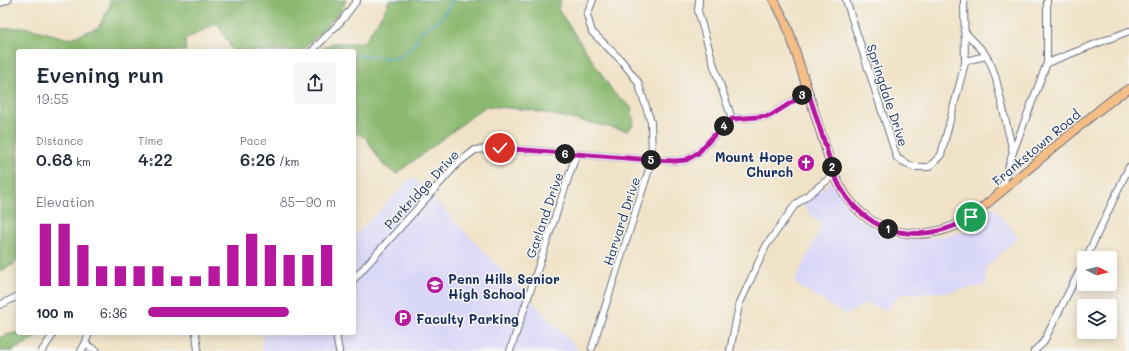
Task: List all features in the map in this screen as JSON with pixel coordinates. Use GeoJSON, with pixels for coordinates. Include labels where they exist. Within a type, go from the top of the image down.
{"type":"FeatureCollection","features":[{"type":"Feature","properties":{"kind":"main road","name":"Frankstown Road"},"geometry":{"type":"LineString","coordinates":[[774,0],[790,34],[834,175],[845,195],[858,211],[887,229],[904,233],[925,234],[945,230],[971,217],[1117,96],[1129,89]]}},
{"type":"Feature","properties":{"kind":"street"},"geometry":{"type":"LineString","coordinates":[[0,3],[8,0]]}},
{"type":"Feature","properties":{"kind":"street"},"geometry":{"type":"LineString","coordinates":[[314,49],[343,19],[357,0]]}},
{"type":"Feature","properties":{"kind":"street","name":"Harvard Drive"},"geometry":{"type":"LineString","coordinates":[[592,348],[652,160],[651,122],[638,82],[621,60],[592,32],[587,15],[593,0]]}},
{"type":"Feature","properties":{"kind":"street"},"geometry":{"type":"LineString","coordinates":[[699,0],[698,11],[714,66],[732,119],[770,116],[808,92]]}},
{"type":"Feature","properties":{"kind":"street","name":"Springdale Drive"},"geometry":{"type":"LineString","coordinates":[[846,0],[897,158],[913,167],[929,167],[941,154],[965,61],[964,0]]}},
{"type":"Feature","properties":{"kind":"street"},"geometry":{"type":"LineString","coordinates":[[1001,192],[1013,152],[1047,63],[1047,0]]}},
{"type":"Feature","properties":{"kind":"street"},"geometry":{"type":"LineString","coordinates":[[964,31],[983,51],[991,64],[996,78],[1013,152]]}},
{"type":"Feature","properties":{"kind":"street"},"geometry":{"type":"LineString","coordinates":[[1047,63],[1129,31]]}},
{"type":"Feature","properties":{"kind":"street"},"geometry":{"type":"LineString","coordinates":[[965,61],[986,56]]}},
{"type":"Feature","properties":{"kind":"street","name":"Parkridge Drive"},"geometry":{"type":"LineString","coordinates":[[356,277],[457,164],[475,150],[500,148],[652,160],[686,160],[698,153],[717,132],[732,119]]}},
{"type":"Feature","properties":{"kind":"street","name":"Garland Drive"},"geometry":{"type":"LineString","coordinates":[[510,351],[576,155]]}},
{"type":"Feature","properties":{"kind":"street"},"geometry":{"type":"LineString","coordinates":[[1089,251],[1129,167]]}},
{"type":"Feature","properties":{"kind":"street"},"geometry":{"type":"LineString","coordinates":[[730,351],[739,305],[766,246],[795,205],[834,175]]}},
{"type":"Feature","properties":{"kind":"street"},"geometry":{"type":"LineString","coordinates":[[1034,351],[1043,343],[1077,276]]}},
{"type":"Feature","properties":{"kind":"street"},"geometry":{"type":"LineString","coordinates":[[0,305],[16,297]]}},
{"type":"Feature","properties":{"kind":"street"},"geometry":{"type":"LineString","coordinates":[[42,351],[53,335]]}},
{"type":"Feature","properties":{"kind":"street"},"geometry":{"type":"LineString","coordinates":[[81,351],[88,335]]}},
{"type":"Feature","properties":{"kind":"street"},"geometry":{"type":"LineString","coordinates":[[196,335],[198,351]]}},
{"type":"Feature","properties":{"kind":"street"},"geometry":{"type":"LineString","coordinates":[[337,335],[339,351]]}},
{"type":"Feature","properties":{"kind":"street"},"geometry":{"type":"LineString","coordinates":[[85,344],[97,351]]}},
{"type":"Feature","properties":{"kind":"shaded area","name":"Penn Hills Senior High School"},"geometry":{"type":"Polygon","coordinates":[[[412,177],[580,351],[261,351],[263,335],[356,335],[356,235],[412,177]]]}},
{"type":"Feature","properties":{"kind":"shaded area"},"geometry":{"type":"Polygon","coordinates":[[[831,181],[854,216],[890,237],[921,240],[963,232],[993,206],[1018,238],[986,267],[986,285],[950,292],[900,294],[886,310],[867,303],[846,315],[794,283],[822,226],[803,206],[831,181]]]}},
{"type":"Feature","properties":{"kind":"green space"},"geometry":{"type":"Polygon","coordinates":[[[109,0],[346,0],[341,11],[304,49],[232,49],[217,23],[185,40],[186,49],[16,49],[16,262],[0,271],[0,29],[25,27],[69,39],[99,27],[110,5],[109,0]]]}},
{"type":"Feature","properties":{"kind":"green space"},"geometry":{"type":"Polygon","coordinates":[[[389,0],[561,0],[558,9],[614,93],[631,107],[634,123],[628,131],[530,110],[486,106],[396,174],[383,165],[366,138],[356,133],[356,49],[322,49],[332,43],[364,42],[385,10],[389,0]]]}},
{"type":"Feature","properties":{"kind":"green space"},"geometry":{"type":"Polygon","coordinates":[[[16,333],[16,335],[40,335],[12,351],[0,351],[0,337],[16,333]]]}},
{"type":"Feature","properties":{"kind":"waterway"},"geometry":{"type":"LineString","coordinates":[[356,55],[391,58],[398,58],[402,56],[413,46],[420,32],[441,19],[453,0]]}},
{"type":"Feature","properties":{"kind":"place","name":"Mount Hope Church"},"geometry":{"type":"Point","coordinates":[806,163]}},
{"type":"Feature","properties":{"kind":"place","name":"Penn Hills Senior High School"},"geometry":{"type":"Point","coordinates":[435,285]}},
{"type":"Feature","properties":{"kind":"place","name":"Faculty Parking"},"geometry":{"type":"Point","coordinates":[403,318]}},
{"type":"Feature","properties":{"kind":"route"},"geometry":{"type":"LineString","coordinates":[[500,148],[652,160],[686,160],[698,153],[717,132],[732,119],[770,116],[808,92],[834,175],[845,195],[858,211],[873,222],[887,229],[916,234],[925,234],[945,230],[971,217]]}}]}
